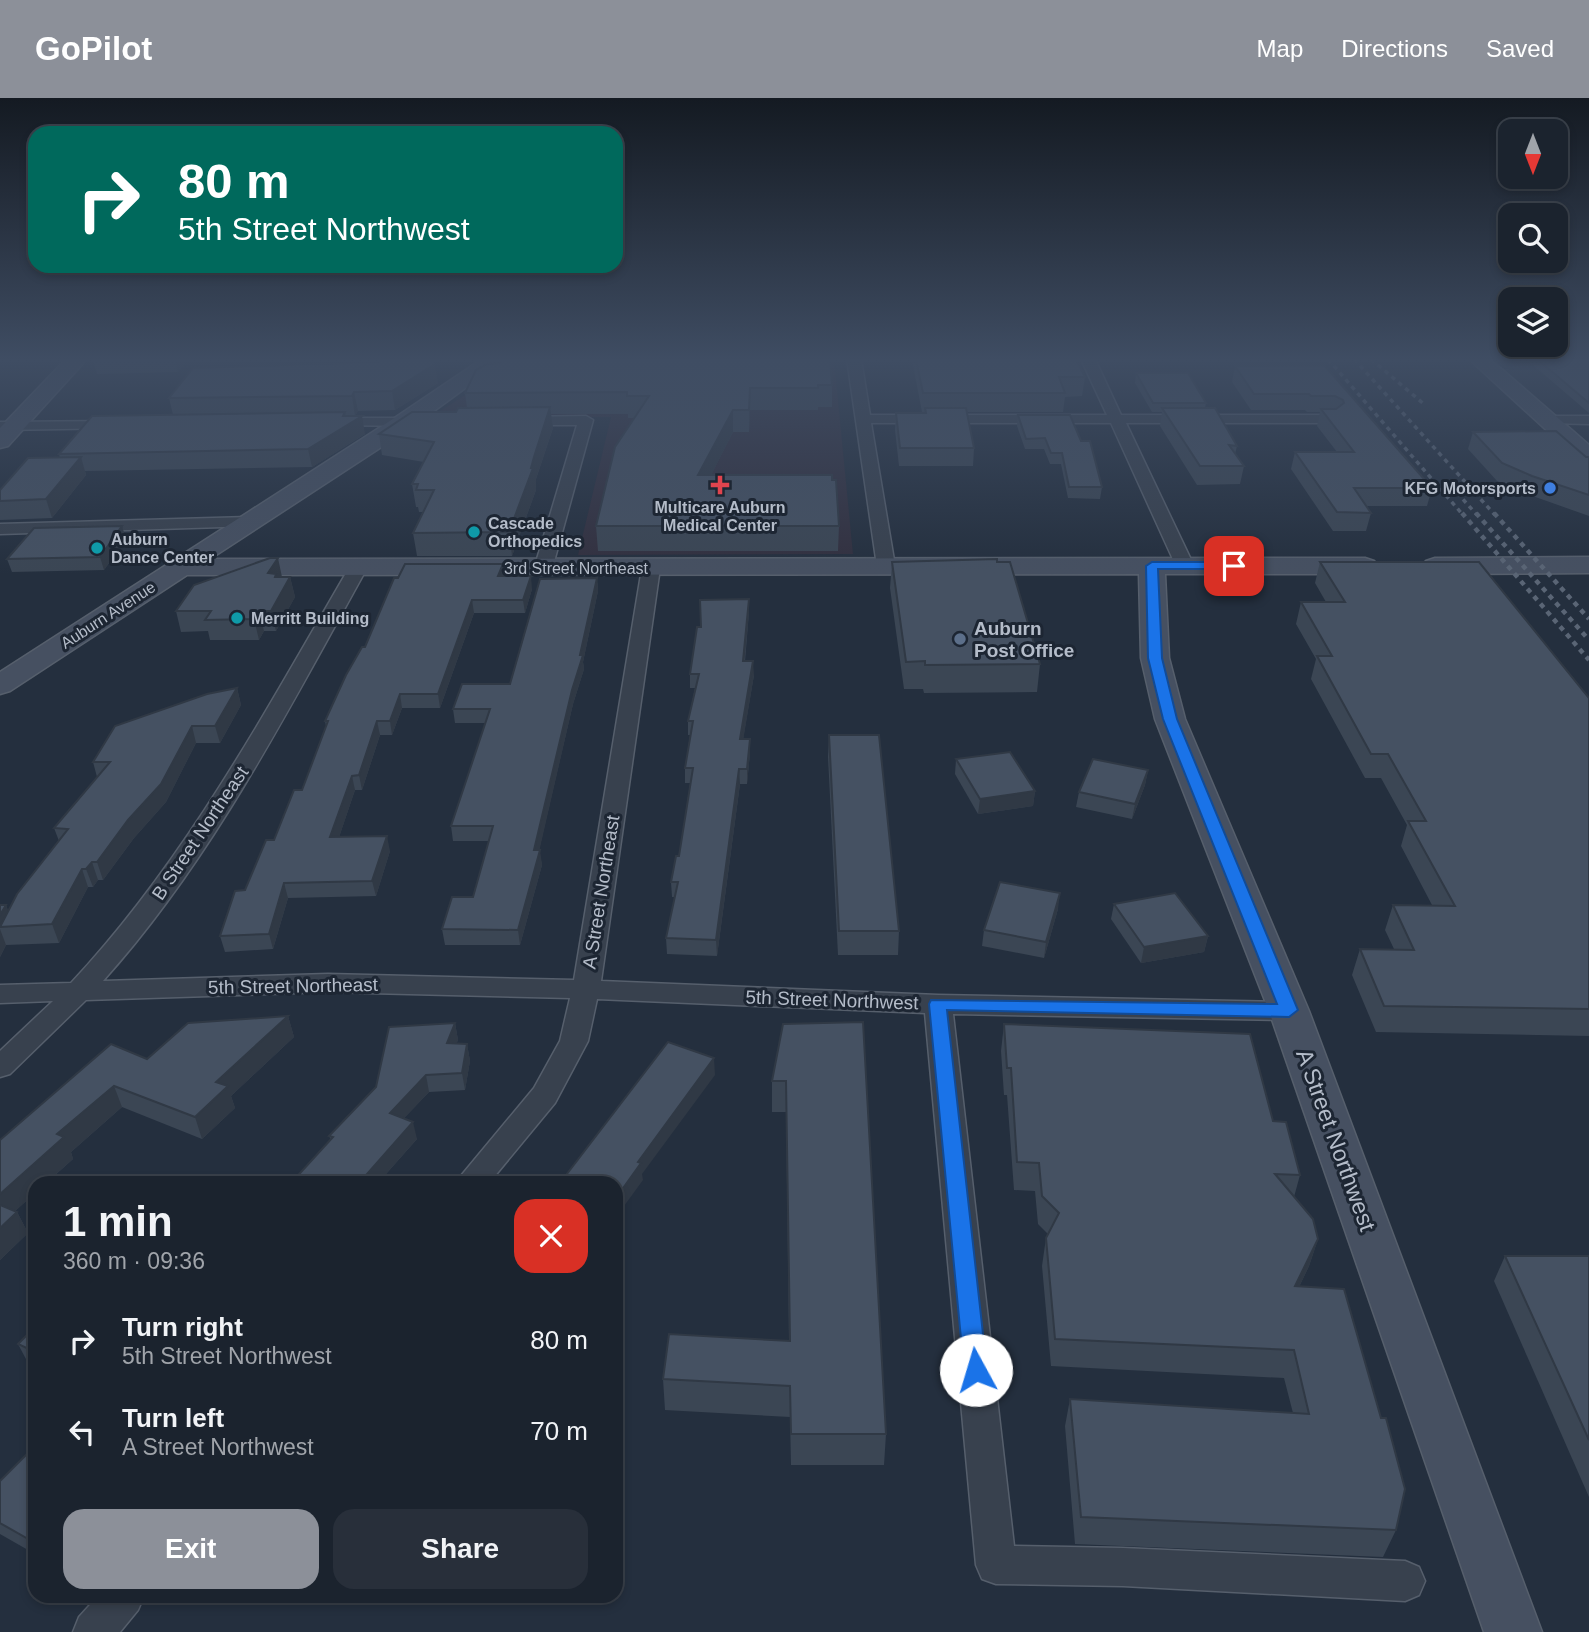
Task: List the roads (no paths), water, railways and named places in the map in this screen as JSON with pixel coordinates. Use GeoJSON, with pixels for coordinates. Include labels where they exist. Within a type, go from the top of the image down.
{"type":"FeatureCollection","features":[{"type":"Feature","properties":{"kind":"street","name":"Auburn Avenue"},"geometry":{"type":"LineString","coordinates":[[0,685],[13,668],[117,608],[391,431]]}},
{"type":"Feature","properties":{"kind":"street"},"geometry":{"type":"LineString","coordinates":[[543,569],[583,431]]}},
{"type":"Feature","properties":{"kind":"street"},"geometry":{"type":"LineString","coordinates":[[864,431],[886,566]]}},
{"type":"Feature","properties":{"kind":"street"},"geometry":{"type":"LineString","coordinates":[[1123,431],[1185,566]]}},
{"type":"Feature","properties":{"kind":"street"},"geometry":{"type":"LineString","coordinates":[[1560,431],[1589,457]]}},
{"type":"Feature","properties":{"kind":"street"},"geometry":{"type":"LineString","coordinates":[[0,529],[249,522]]}},
{"type":"Feature","properties":{"kind":"street","name":"3rd Street Northeast"},"geometry":{"type":"LineString","coordinates":[[181,567],[543,569],[1589,565]]}},
{"type":"Feature","properties":{"kind":"street","name":"A Street Northwest"},"geometry":{"type":"LineString","coordinates":[[1152,566],[1155,658],[1170,719],[1289,1010],[1513,1632]]}},
{"type":"Feature","properties":{"kind":"street"},"geometry":{"type":"LineString","coordinates":[[117,608],[199,587],[358,568]]}},
{"type":"Feature","properties":{"kind":"street","name":"B Street Northeast"},"geometry":{"type":"LineString","coordinates":[[0,1067],[82,991],[146,914],[193,850],[261,740],[358,568]]}},
{"type":"Feature","properties":{"kind":"street","name":"A Street Northeast"},"geometry":{"type":"LineString","coordinates":[[477,1176],[545,1095],[574,1041],[586,989],[651,568]]}},
{"type":"Feature","properties":{"kind":"street","name":"5th Street Northeast"},"geometry":{"type":"LineString","coordinates":[[0,995],[328,983],[586,989]]}},
{"type":"Feature","properties":{"kind":"street","name":"5th Street Northwest"},"geometry":{"type":"LineString","coordinates":[[586,989],[937,1004],[1289,1010]]}},
{"type":"Feature","properties":{"kind":"street"},"geometry":{"type":"LineString","coordinates":[[937,1004],[996,1564],[1123,1567],[1405,1581]]}},
{"type":"Feature","properties":{"kind":"street"},"geometry":{"type":"LineString","coordinates":[[94,1632],[118,1603]]}},
{"type":"Feature","properties":{"kind":"railway"},"geometry":{"type":"LineString","coordinates":[[1390,431],[1463,515]]}},
{"type":"Feature","properties":{"kind":"railway"},"geometry":{"type":"LineString","coordinates":[[1419,431],[1495,515]]}},
{"type":"Feature","properties":{"kind":"railway"},"geometry":{"type":"LineString","coordinates":[[1451,486],[1477,515]]}},
{"type":"Feature","properties":{"kind":"railway"},"geometry":{"type":"LineString","coordinates":[[1462,513],[1589,660]]}},
{"type":"Feature","properties":{"kind":"railway"},"geometry":{"type":"LineString","coordinates":[[1476,513],[1589,640]]}},
{"type":"Feature","properties":{"kind":"railway"},"geometry":{"type":"LineString","coordinates":[[1494,513],[1589,619]]}},
{"type":"Feature","properties":{"kind":"place","name":"Multicare Auburn Medical Center"},"geometry":{"type":"Point","coordinates":[720,485]}},
{"type":"Feature","properties":{"kind":"place","name":"KFG Motorsports"},"geometry":{"type":"Point","coordinates":[1550,488]}},
{"type":"Feature","properties":{"kind":"place","name":"Cascade Orthopedics"},"geometry":{"type":"Point","coordinates":[474,532]}},
{"type":"Feature","properties":{"kind":"place","name":"Auburn Dance Center"},"geometry":{"type":"Point","coordinates":[97,548]}},
{"type":"Feature","properties":{"kind":"place","name":"Merritt Building"},"geometry":{"type":"Point","coordinates":[237,618]}},
{"type":"Feature","properties":{"kind":"place","name":"Auburn Post Office"},"geometry":{"type":"Point","coordinates":[960,639]}}]}
